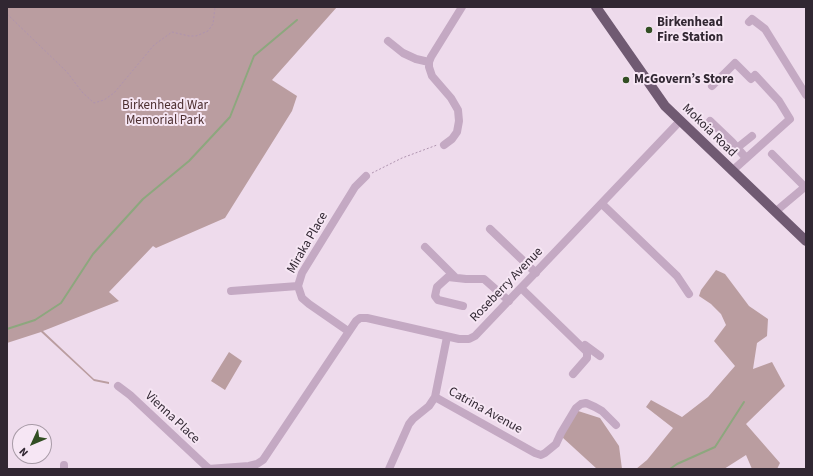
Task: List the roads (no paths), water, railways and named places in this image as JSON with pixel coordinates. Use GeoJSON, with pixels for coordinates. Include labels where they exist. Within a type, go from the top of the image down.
{"type":"FeatureCollection","features":[{"type":"Feature","properties":{"kind":"main road","name":"Mokoia Road"},"geometry":{"type":"LineString","coordinates":[[596,7],[665,106],[806,241]]}},
{"type":"Feature","properties":{"kind":"street"},"geometry":{"type":"LineString","coordinates":[[444,145],[452,139],[457,132],[459,122],[458,110],[451,98],[432,76],[429,62],[431,56],[462,7]]}},
{"type":"Feature","properties":{"kind":"street"},"geometry":{"type":"LineString","coordinates":[[749,22],[752,19],[765,29],[806,96]]}},
{"type":"Feature","properties":{"kind":"street"},"geometry":{"type":"LineString","coordinates":[[388,41],[403,53],[416,59],[429,62]]}},
{"type":"Feature","properties":{"kind":"street"},"geometry":{"type":"LineString","coordinates":[[712,86],[735,63],[751,79],[755,75],[779,101],[790,119],[732,171]]}},
{"type":"Feature","properties":{"kind":"street","name":"Roseberry Avenue"},"geometry":{"type":"LineString","coordinates":[[209,469],[258,467],[348,331],[360,318],[368,318],[447,337],[469,339],[475,336],[680,121]]}},
{"type":"Feature","properties":{"kind":"street"},"geometry":{"type":"LineString","coordinates":[[710,121],[738,148],[746,158]]}},
{"type":"Feature","properties":{"kind":"street"},"geometry":{"type":"LineString","coordinates":[[738,148],[752,136]]}},
{"type":"Feature","properties":{"kind":"street"},"geometry":{"type":"LineString","coordinates":[[772,154],[806,187],[775,212]]}},
{"type":"Feature","properties":{"kind":"street","name":"Miraka Place"},"geometry":{"type":"LineString","coordinates":[[348,331],[302,298],[298,286],[302,273],[355,188],[366,176]]}},
{"type":"Feature","properties":{"kind":"street"},"geometry":{"type":"LineString","coordinates":[[602,204],[677,276],[689,294]]}},
{"type":"Feature","properties":{"kind":"street"},"geometry":{"type":"LineString","coordinates":[[490,229],[536,273]]}},
{"type":"Feature","properties":{"kind":"street"},"geometry":{"type":"LineString","coordinates":[[425,247],[455,277]]}},
{"type":"Feature","properties":{"kind":"street"},"geometry":{"type":"LineString","coordinates":[[463,306],[438,300],[435,296],[437,287],[448,277],[484,279],[509,301]]}},
{"type":"Feature","properties":{"kind":"street"},"geometry":{"type":"LineString","coordinates":[[230,291],[298,286]]}},
{"type":"Feature","properties":{"kind":"street"},"geometry":{"type":"LineString","coordinates":[[522,287],[583,343],[600,356]]}},
{"type":"Feature","properties":{"kind":"street"},"geometry":{"type":"LineString","coordinates":[[522,287],[587,352],[588,358],[573,374]]}},
{"type":"Feature","properties":{"kind":"street","name":"Catrina Avenue"},"geometry":{"type":"LineString","coordinates":[[447,337],[434,397],[535,453],[545,453],[556,444],[576,408],[581,404],[586,403],[596,407],[616,425]]}},
{"type":"Feature","properties":{"kind":"street","name":"Vienna Place"},"geometry":{"type":"LineString","coordinates":[[118,386],[130,395],[209,469]]}},
{"type":"Feature","properties":{"kind":"street"},"geometry":{"type":"LineString","coordinates":[[389,469],[409,424],[430,406],[434,397]]}},
{"type":"Feature","properties":{"kind":"waterway"},"geometry":{"type":"LineString","coordinates":[[7,329],[35,320],[61,303],[93,254],[143,199],[189,161],[230,117],[254,56],[297,20]]}},
{"type":"Feature","properties":{"kind":"waterway"},"geometry":{"type":"LineString","coordinates":[[670,469],[677,464],[715,447],[744,402]]}},
{"type":"Feature","properties":{"kind":"place","name":"Birkenhead Fire Station"},"geometry":{"type":"Point","coordinates":[649,30]}},
{"type":"Feature","properties":{"kind":"place","name":"McGovern’s Store"},"geometry":{"type":"Point","coordinates":[626,80]}},
{"type":"Feature","properties":{"kind":"park label","name":"Birkenhead War Memorial Park"},"geometry":{"type":"Point","coordinates":[165,114]}}]}
